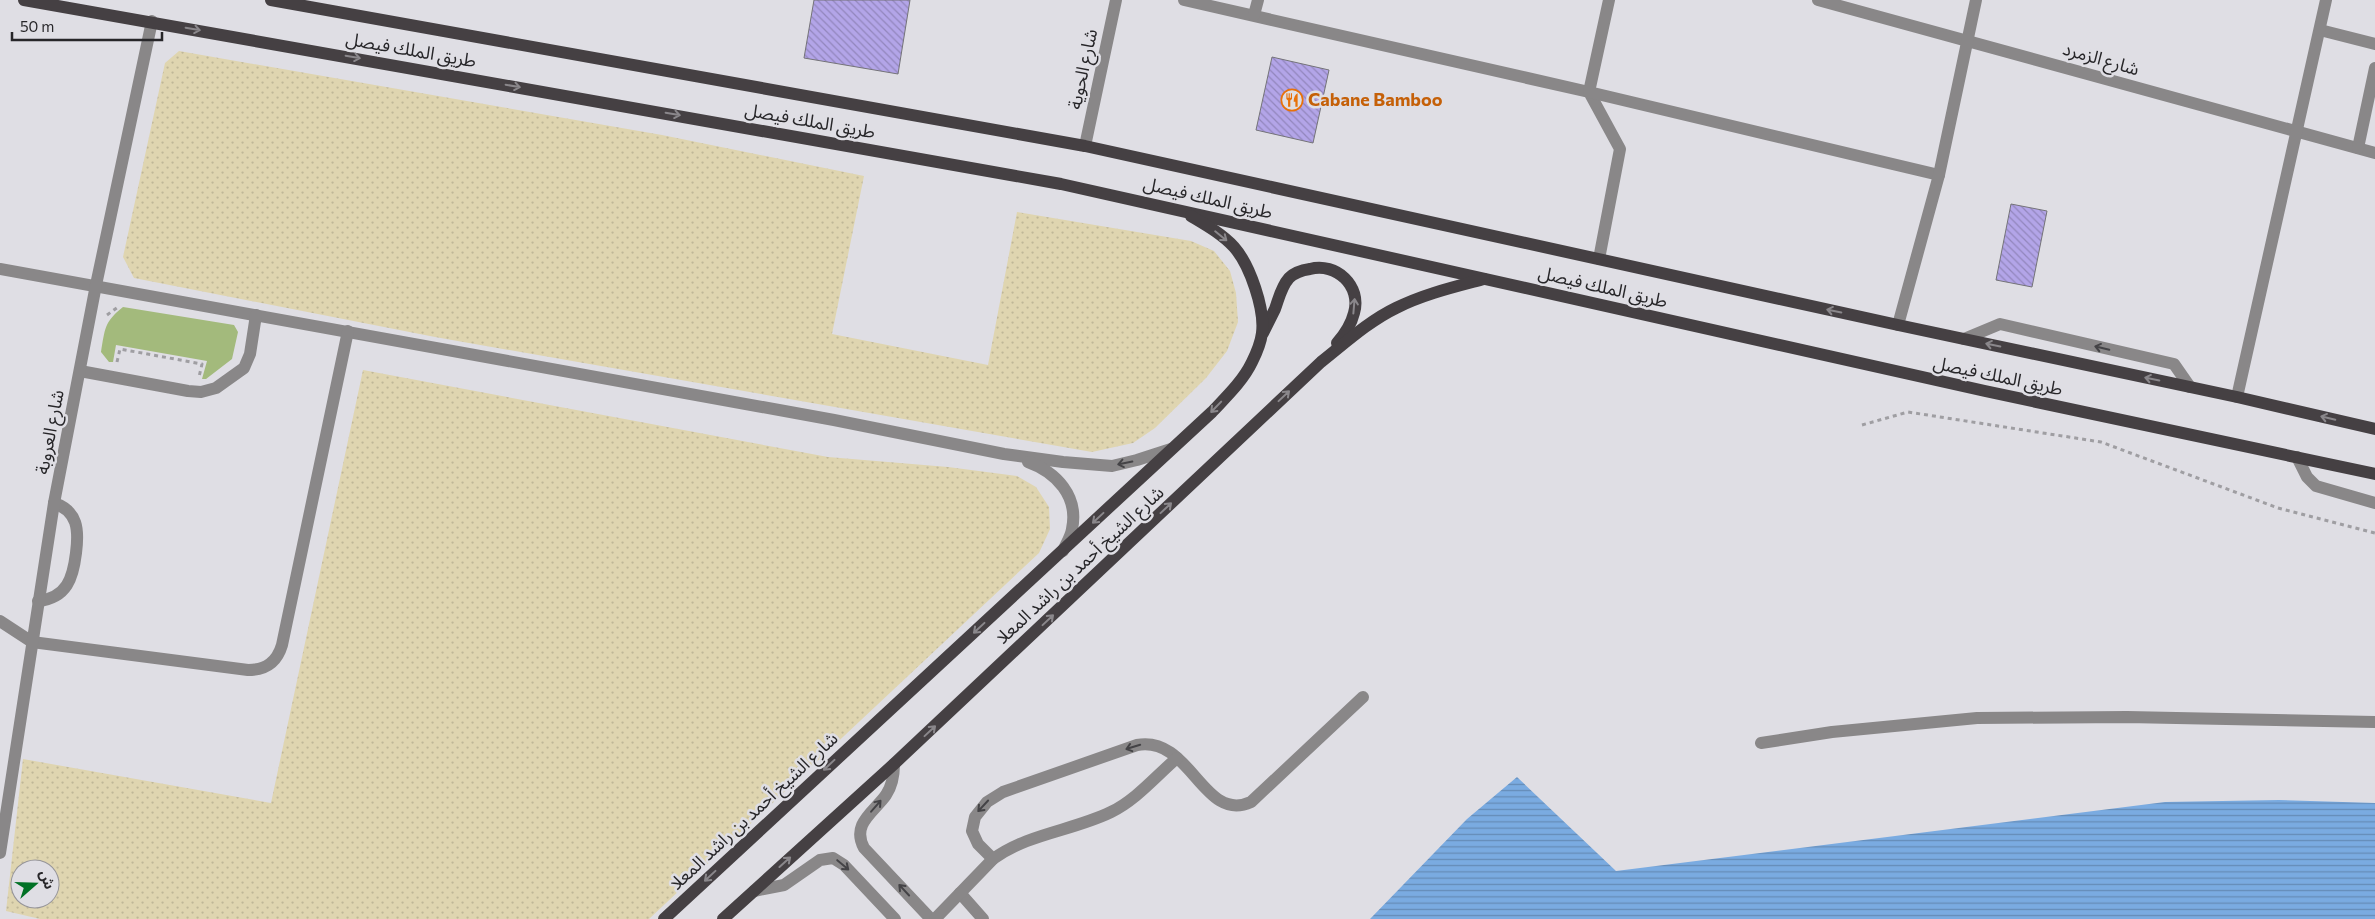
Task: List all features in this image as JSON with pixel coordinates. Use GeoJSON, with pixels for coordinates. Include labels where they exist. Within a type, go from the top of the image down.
{"type":"FeatureCollection","features":[{"type":"Feature","properties":{"kind":"main road","name":"طريق الملك فيصل"},"geometry":{"type":"LineString","coordinates":[[24,0],[152,21],[1061,184],[1985,391],[2375,474]]}},
{"type":"Feature","properties":{"kind":"main road","name":"طريق الملك فيصل"},"geometry":{"type":"LineString","coordinates":[[271,0],[1085,146],[1898,325],[2237,397],[2375,429]]}},
{"type":"Feature","properties":{"kind":"main road","name":"شارع الشيخ أحمد بن راشد المعلا"},"geometry":{"type":"LineString","coordinates":[[664,919],[840,754],[866,733],[1062,551],[1234,389],[1252,362],[1262,333],[1260,305],[1249,271],[1235,248],[1218,233],[1180,210]]}},
{"type":"Feature","properties":{"kind":"main road"},"geometry":{"type":"LineString","coordinates":[[1262,333],[1282,289],[1290,277],[1317,267],[1330,268],[1341,274],[1349,283],[1355,297],[1354,312],[1346,332],[1321,362]]}},
{"type":"Feature","properties":{"kind":"main road","name":"شارع الشيخ أحمد بن راشد المعلا"},"geometry":{"type":"LineString","coordinates":[[723,919],[894,764],[1321,362],[1365,328],[1396,308],[1445,290],[1486,279]]}},
{"type":"Feature","properties":{"kind":"street","name":"شارع الحوية"},"geometry":{"type":"LineString","coordinates":[[1085,146],[1116,0]]}},
{"type":"Feature","properties":{"kind":"street"},"geometry":{"type":"LineString","coordinates":[[1184,0],[1939,174]]}},
{"type":"Feature","properties":{"kind":"street"},"geometry":{"type":"LineString","coordinates":[[1254,15],[1258,0]]}},
{"type":"Feature","properties":{"kind":"street"},"geometry":{"type":"LineString","coordinates":[[1599,259],[1620,149],[1589,92],[1609,0]]}},
{"type":"Feature","properties":{"kind":"street","name":"شارع الزمرد"},"geometry":{"type":"LineString","coordinates":[[1818,0],[2375,153]]}},
{"type":"Feature","properties":{"kind":"street"},"geometry":{"type":"LineString","coordinates":[[1898,325],[1939,174],[1976,0]]}},
{"type":"Feature","properties":{"kind":"street"},"geometry":{"type":"LineString","coordinates":[[2237,397],[2326,0]]}},
{"type":"Feature","properties":{"kind":"street","name":"شارع العروبة"},"geometry":{"type":"LineString","coordinates":[[0,853],[3,807],[54,502],[96,285],[152,21]]}},
{"type":"Feature","properties":{"kind":"street"},"geometry":{"type":"LineString","coordinates":[[2320,30],[2375,44]]}},
{"type":"Feature","properties":{"kind":"street"},"geometry":{"type":"LineString","coordinates":[[2358,148],[2375,68]]}},
{"type":"Feature","properties":{"kind":"street"},"geometry":{"type":"LineString","coordinates":[[0,269],[834,420],[1004,454],[1112,466],[1171,449]]}},
{"type":"Feature","properties":{"kind":"street"},"geometry":{"type":"LineString","coordinates":[[80,371],[188,391],[201,392],[216,388],[244,368],[250,354],[256,315]]}},
{"type":"Feature","properties":{"kind":"street"},"geometry":{"type":"LineString","coordinates":[[1964,339],[2000,324],[2174,364],[2190,387]]}},
{"type":"Feature","properties":{"kind":"street"},"geometry":{"type":"LineString","coordinates":[[0,621],[32,642],[248,670],[256,670],[270,664],[280,653],[282,645],[348,331]]}},
{"type":"Feature","properties":{"kind":"street"},"geometry":{"type":"LineString","coordinates":[[1004,454],[1042,467],[1057,478],[1068,493],[1072,511],[1072,529],[1062,551]]}},
{"type":"Feature","properties":{"kind":"street"},"geometry":{"type":"LineString","coordinates":[[2297,457],[2307,476],[2316,486],[2375,503]]}},
{"type":"Feature","properties":{"kind":"street"},"geometry":{"type":"LineString","coordinates":[[38,601],[47,600],[62,593],[72,580],[74,572],[78,537],[76,522],[68,510],[54,502]]}},
{"type":"Feature","properties":{"kind":"street"},"geometry":{"type":"LineString","coordinates":[[993,859],[978,844],[972,831],[974,816],[994,796],[1137,745],[1159,745],[1176,758],[1222,803],[1237,807],[1244,806],[1251,802],[1363,697]]}},
{"type":"Feature","properties":{"kind":"street"},"geometry":{"type":"LineString","coordinates":[[1760,743],[1896,725],[1986,718],[2127,716],[2375,722]]}},
{"type":"Feature","properties":{"kind":"street"},"geometry":{"type":"LineString","coordinates":[[894,764],[891,785],[886,795],[862,823],[860,836],[864,848],[933,919],[993,859],[1021,842],[1099,817],[1120,808],[1176,758]]}},
{"type":"Feature","properties":{"kind":"street"},"geometry":{"type":"LineString","coordinates":[[754,890],[784,885],[820,860],[833,858],[844,864],[894,919]]}},
{"type":"Feature","properties":{"kind":"street"},"geometry":{"type":"LineString","coordinates":[[960,893],[983,919]]}},
{"type":"Feature","properties":{"kind":"path"},"geometry":{"type":"LineString","coordinates":[[106,316],[123,303]]}},
{"type":"Feature","properties":{"kind":"path"},"geometry":{"type":"LineString","coordinates":[[116,366],[120,349],[202,364],[198,382]]}},
{"type":"Feature","properties":{"kind":"path"},"geometry":{"type":"LineString","coordinates":[[1862,426],[1908,412],[2101,442],[2278,508],[2375,533]]}},
{"type":"Feature","properties":{"kind":"green space"},"geometry":{"type":"Polygon","coordinates":[[[123,307],[234,325],[238,332],[232,359],[206,379],[202,379],[207,361],[116,345],[113,362],[109,362],[101,352],[106,326],[112,317],[123,307]]]}},
{"type":"Feature","properties":{"kind":"sand"},"geometry":{"type":"Polygon","coordinates":[[[179,51],[662,135],[864,176],[832,334],[988,365],[1017,212],[1191,241],[1214,251],[1230,271],[1236,293],[1238,322],[1227,351],[1206,378],[1155,428],[1133,443],[1092,452],[435,337],[134,278],[123,257],[165,63],[179,51]]]}},
{"type":"Feature","properties":{"kind":"sand"},"geometry":{"type":"Polygon","coordinates":[[[363,370],[828,457],[948,467],[1017,476],[1036,487],[1049,507],[1050,529],[1039,553],[649,919],[40,919],[6,911],[10,875],[10,909],[60,909],[60,859],[12,859],[23,759],[271,803],[363,370]]]}},
{"type":"Feature","properties":{"kind":"water"},"geometry":{"type":"Polygon","coordinates":[[[1517,777],[1616,871],[2165,802],[2279,800],[2375,803],[2375,919],[1370,919],[1467,819],[1517,777]]]}},
{"type":"Feature","properties":{"kind":"building"},"geometry":{"type":"Polygon","coordinates":[[[814,0],[910,0],[898,74],[804,58],[814,0]]]}},
{"type":"Feature","properties":{"kind":"building","name":"Cabane Bamboo"},"geometry":{"type":"Polygon","coordinates":[[[1272,57],[1329,70],[1313,143],[1256,130],[1272,57]]]}},
{"type":"Feature","properties":{"kind":"building"},"geometry":{"type":"Polygon","coordinates":[[[2011,204],[2047,211],[2032,287],[1996,280],[2011,204]]]}},
{"type":"Feature","properties":{"kind":"place","name":"Cabane Bamboo"},"geometry":{"type":"Point","coordinates":[1292,100]}}]}
